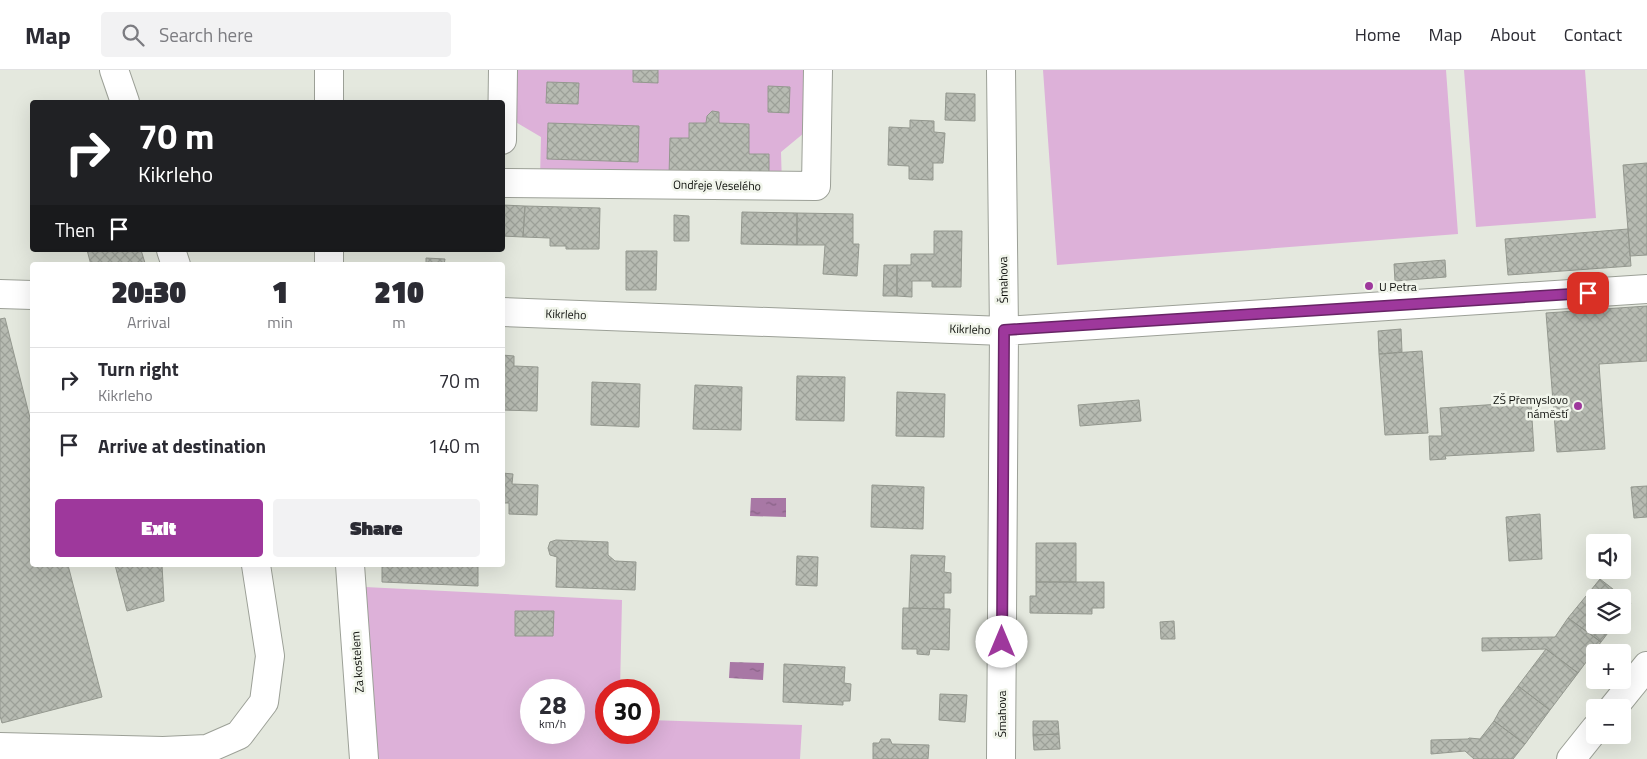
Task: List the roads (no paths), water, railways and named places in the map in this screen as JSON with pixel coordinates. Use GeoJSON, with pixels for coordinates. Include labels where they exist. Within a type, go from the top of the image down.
{"type":"FeatureCollection","features":[{"type":"Feature","properties":{"kind":"street"},"geometry":{"type":"LineString","coordinates":[[114,70],[123,100]]}},
{"type":"Feature","properties":{"kind":"street"},"geometry":{"type":"LineString","coordinates":[[329,70],[329,100]]}},
{"type":"Feature","properties":{"kind":"street"},"geometry":{"type":"LineString","coordinates":[[503,70],[503,100]]}},
{"type":"Feature","properties":{"kind":"street","name":"Ondřeje Veselého"},"geometry":{"type":"LineString","coordinates":[[505,183],[816,186],[818,70]]}},
{"type":"Feature","properties":{"kind":"street","name":"Šmahova"},"geometry":{"type":"LineString","coordinates":[[1001,70],[1004,330],[1001,759]]}},
{"type":"Feature","properties":{"kind":"street","name":"Kikrleho"},"geometry":{"type":"LineString","coordinates":[[505,312],[1004,330],[1647,289]]}},
{"type":"Feature","properties":{"kind":"street"},"geometry":{"type":"LineString","coordinates":[[0,294],[30,295]]}},
{"type":"Feature","properties":{"kind":"street"},"geometry":{"type":"LineString","coordinates":[[0,747],[163,751],[207,749],[239,735],[264,702],[270,656],[256,567]]}},
{"type":"Feature","properties":{"kind":"street","name":"Za kostelem"},"geometry":{"type":"LineString","coordinates":[[350,567],[364,759]]}},
{"type":"Feature","properties":{"kind":"street"},"geometry":{"type":"LineString","coordinates":[[1620,699],[1647,666]]}},
{"type":"Feature","properties":{"kind":"street"},"geometry":{"type":"LineString","coordinates":[[1571,759],[1586,740]]}},
{"type":"Feature","properties":{"kind":"water"},"geometry":{"type":"Polygon","coordinates":[[[751,498],[786,498],[786,517],[750,516],[751,498]]]}},
{"type":"Feature","properties":{"kind":"water"},"geometry":{"type":"Polygon","coordinates":[[[730,662],[764,663],[763,680],[729,678],[730,662]]]}},
{"type":"Feature","properties":{"kind":"place","name":"U Petra"},"geometry":{"type":"Point","coordinates":[1369,286]}},
{"type":"Feature","properties":{"kind":"place","name":"ZŠ Přemyslovo náměstí"},"geometry":{"type":"Point","coordinates":[1578,406]}}]}
